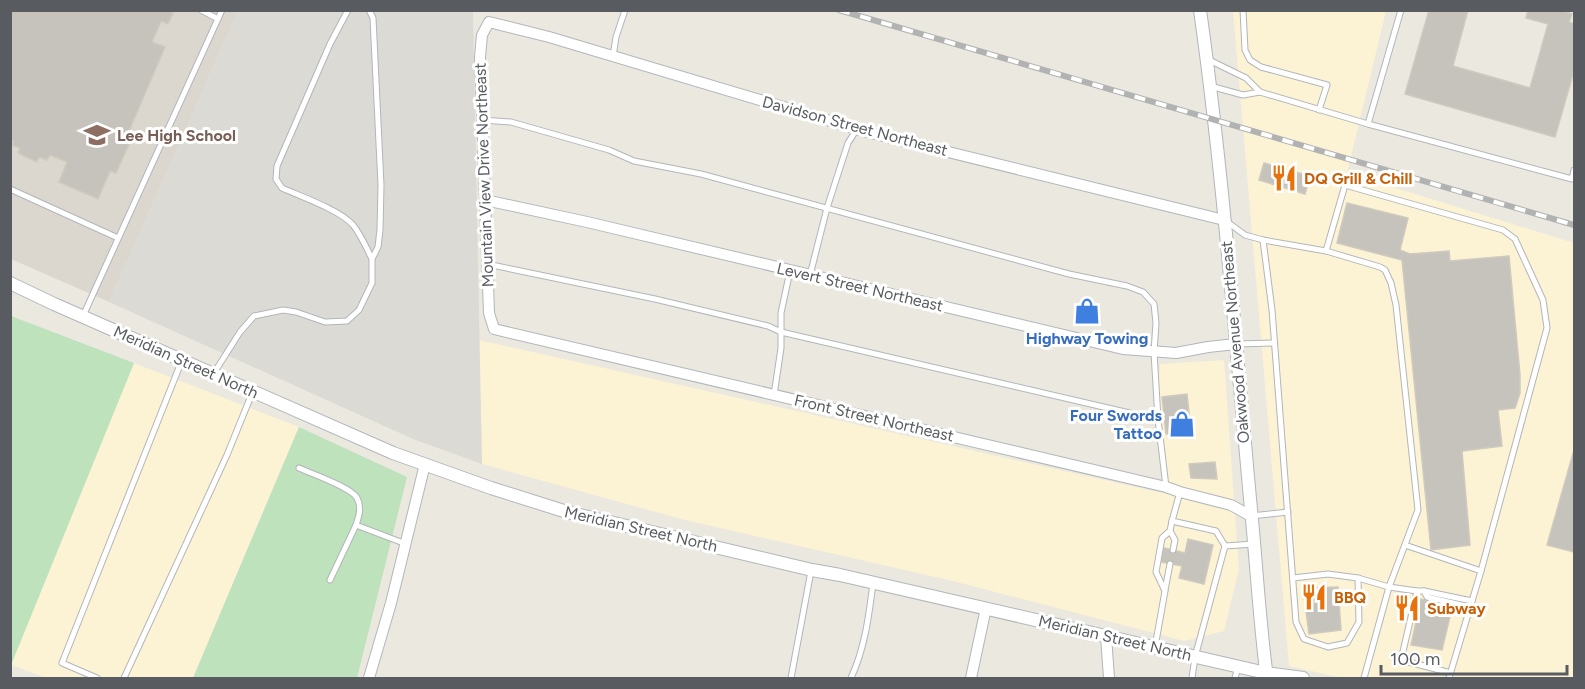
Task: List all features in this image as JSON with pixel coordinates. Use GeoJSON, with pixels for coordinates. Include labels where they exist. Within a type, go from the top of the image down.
{"type":"FeatureCollection","features":[{"type":"Feature","properties":{"kind":"street","name":"Oakwood Avenue Northeast"},"geometry":{"type":"LineString","coordinates":[[1200,10],[1224,220],[1266,676]]}},
{"type":"Feature","properties":{"kind":"street","name":"Davidson Street Northeast"},"geometry":{"type":"LineString","coordinates":[[489,22],[549,37],[856,129],[1224,220]]}},
{"type":"Feature","properties":{"kind":"street","name":"Mountain View Drive Northeast"},"geometry":{"type":"LineString","coordinates":[[489,22],[482,35],[480,57],[489,313],[494,329]]}},
{"type":"Feature","properties":{"kind":"street","name":"Levert Street Northeast"},"geometry":{"type":"LineString","coordinates":[[485,200],[1123,349],[1176,353],[1236,345]]}},
{"type":"Feature","properties":{"kind":"street","name":"Meridian Street North"},"geometry":{"type":"LineString","coordinates":[[10,283],[393,453],[491,489],[567,512],[1195,657],[1237,673],[1303,678]]}},
{"type":"Feature","properties":{"kind":"street","name":"Front Street Northeast"},"geometry":{"type":"LineString","coordinates":[[494,329],[1166,487],[1231,505],[1251,516]]}},
{"type":"Feature","properties":{"kind":"street"},"geometry":{"type":"LineString","coordinates":[[369,678],[391,603],[425,464]]}},
{"type":"Feature","properties":{"kind":"street"},"geometry":{"type":"LineString","coordinates":[[971,678],[986,608]]}},
{"type":"Feature","properties":{"kind":"street"},"geometry":{"type":"LineString","coordinates":[[1106,636],[1110,678]]}},
{"type":"Feature","properties":{"kind":"lane"},"geometry":{"type":"LineString","coordinates":[[201,10],[218,19]]}},
{"type":"Feature","properties":{"kind":"lane"},"geometry":{"type":"LineString","coordinates":[[82,316],[222,10]]}},
{"type":"Feature","properties":{"kind":"lane"},"geometry":{"type":"LineString","coordinates":[[214,374],[240,332],[254,316],[283,310],[325,322],[347,321],[359,310],[372,283],[372,258],[360,234],[351,223],[341,215],[282,188],[276,179],[277,166],[330,44],[348,10]]}},
{"type":"Feature","properties":{"kind":"lane"},"geometry":{"type":"LineString","coordinates":[[369,10],[373,18],[381,185],[378,247],[372,258]]}},
{"type":"Feature","properties":{"kind":"lane"},"geometry":{"type":"LineString","coordinates":[[613,56],[616,37],[625,10]]}},
{"type":"Feature","properties":{"kind":"lane"},"geometry":{"type":"LineString","coordinates":[[1243,10],[1245,50],[1250,60],[1261,67],[1327,85],[1319,110]]}},
{"type":"Feature","properties":{"kind":"lane"},"geometry":{"type":"LineString","coordinates":[[1368,124],[1401,10]]}},
{"type":"Feature","properties":{"kind":"lane"},"geometry":{"type":"LineString","coordinates":[[1207,58],[1246,78],[1260,92]]}},
{"type":"Feature","properties":{"kind":"lane"},"geometry":{"type":"LineString","coordinates":[[1210,86],[1243,95],[1260,92],[1572,180],[1575,170]]}},
{"type":"Feature","properties":{"kind":"lane"},"geometry":{"type":"LineString","coordinates":[[482,120],[511,122],[609,150],[634,161],[701,174],[1143,292],[1154,304],[1158,419],[1166,487]]}},
{"type":"Feature","properties":{"kind":"lane"},"geometry":{"type":"LineString","coordinates":[[810,275],[827,208],[848,143],[856,129]]}},
{"type":"Feature","properties":{"kind":"lane"},"geometry":{"type":"LineString","coordinates":[[1326,251],[1345,185],[1503,230],[1515,239],[1543,300],[1547,328],[1482,571],[1450,676],[1401,660],[1421,591]]}},
{"type":"Feature","properties":{"kind":"lane"},"geometry":{"type":"LineString","coordinates":[[10,189],[118,238]]}},
{"type":"Feature","properties":{"kind":"lane"},"geometry":{"type":"LineString","coordinates":[[1224,220],[1245,235],[1326,251],[1380,267],[1385,270],[1391,283],[1399,330],[1418,510],[1389,587],[1364,678]]}},
{"type":"Feature","properties":{"kind":"lane"},"geometry":{"type":"LineString","coordinates":[[1263,240],[1269,277],[1296,622],[1304,639],[1328,647],[1347,643],[1359,622],[1358,578]]}},
{"type":"Feature","properties":{"kind":"lane"},"geometry":{"type":"LineString","coordinates":[[487,264],[654,299],[768,326],[781,332],[1158,419]]}},
{"type":"Feature","properties":{"kind":"lane"},"geometry":{"type":"LineString","coordinates":[[774,394],[781,348],[781,313],[790,270]]}},
{"type":"Feature","properties":{"kind":"lane"},"geometry":{"type":"LineString","coordinates":[[1236,345],[1274,343]]}},
{"type":"Feature","properties":{"kind":"lane"},"geometry":{"type":"LineString","coordinates":[[97,678],[62,663],[182,360]]}},
{"type":"Feature","properties":{"kind":"lane"},"geometry":{"type":"LineString","coordinates":[[124,678],[227,455],[253,391]]}},
{"type":"Feature","properties":{"kind":"lane"},"geometry":{"type":"LineString","coordinates":[[299,468],[351,491],[358,499],[360,512],[356,525],[330,580]]}},
{"type":"Feature","properties":{"kind":"lane"},"geometry":{"type":"LineString","coordinates":[[1165,591],[1156,572],[1162,538],[1170,531],[1180,492]]}},
{"type":"Feature","properties":{"kind":"lane"},"geometry":{"type":"LineString","coordinates":[[1251,516],[1288,512]]}},
{"type":"Feature","properties":{"kind":"lane"},"geometry":{"type":"LineString","coordinates":[[1172,521],[1216,531],[1225,546],[1195,657],[1192,678]]}},
{"type":"Feature","properties":{"kind":"lane"},"geometry":{"type":"LineString","coordinates":[[356,525],[406,544]]}},
{"type":"Feature","properties":{"kind":"lane"},"geometry":{"type":"LineString","coordinates":[[1170,531],[1175,540],[1173,550]]}},
{"type":"Feature","properties":{"kind":"lane"},"geometry":{"type":"LineString","coordinates":[[1225,546],[1254,544]]}},
{"type":"Feature","properties":{"kind":"lane"},"geometry":{"type":"LineString","coordinates":[[1405,545],[1482,571]]}},
{"type":"Feature","properties":{"kind":"lane"},"geometry":{"type":"LineString","coordinates":[[1154,648],[1170,564]]}},
{"type":"Feature","properties":{"kind":"lane"},"geometry":{"type":"LineString","coordinates":[[791,678],[812,570]]}},
{"type":"Feature","properties":{"kind":"lane"},"geometry":{"type":"LineString","coordinates":[[1293,578],[1329,574],[1358,578],[1389,587],[1421,591],[1427,597],[1471,604]]}},
{"type":"Feature","properties":{"kind":"lane"},"geometry":{"type":"LineString","coordinates":[[851,678],[859,662],[873,583]]}},
{"type":"Feature","properties":{"kind":"shaded area","name":"Lee High School"},"geometry":{"type":"Polygon","coordinates":[[[11,11],[238,11],[109,302],[11,259],[11,11]]]}},
{"type":"Feature","properties":{"kind":"shaded area"},"geometry":{"type":"Polygon","coordinates":[[[238,11],[473,11],[482,464],[413,439],[109,302],[238,11]]]}},
{"type":"Feature","properties":{"kind":"shaded area"},"geometry":{"type":"Polygon","coordinates":[[[1233,11],[1386,11],[1347,173],[1574,243],[1574,678],[1342,678],[1289,666],[1233,11]]]}},
{"type":"Feature","properties":{"kind":"shaded area"},"geometry":{"type":"Polygon","coordinates":[[[479,340],[1167,494],[1158,391],[1160,364],[1224,360],[1239,569],[1224,631],[1184,641],[953,581],[685,520],[482,464],[479,340]]]}},
{"type":"Feature","properties":{"kind":"shaded area"},"geometry":{"type":"Polygon","coordinates":[[[134,363],[299,427],[193,678],[46,678],[11,665],[134,363]]]}},
{"type":"Feature","properties":{"kind":"green space"},"geometry":{"type":"Polygon","coordinates":[[[11,316],[134,363],[10,665],[11,316]]]}},
{"type":"Feature","properties":{"kind":"green space"},"geometry":{"type":"Polygon","coordinates":[[[299,427],[407,477],[357,678],[193,678],[299,427]]]}},
{"type":"Feature","properties":{"kind":"building"},"geometry":{"type":"Polygon","coordinates":[[[10,10],[169,10],[173,13],[168,24],[161,21],[152,42],[165,47],[126,138],[131,140],[116,173],[110,171],[98,199],[59,182],[67,162],[50,155],[47,160],[39,157],[37,162],[18,153],[20,148],[12,145],[14,141],[10,139],[10,10]]]}},
{"type":"Feature","properties":{"kind":"building"},"geometry":{"type":"Polygon","coordinates":[[[1429,10],[1468,10],[1453,66],[1530,88],[1548,24],[1526,18],[1528,10],[1561,10],[1572,14],[1569,22],[1574,24],[1574,71],[1555,137],[1405,94],[1429,10]]]}},
{"type":"Feature","properties":{"kind":"building","name":"DQ Grill & Chill"},"geometry":{"type":"Polygon","coordinates":[[[1264,163],[1310,176],[1305,194],[1259,180],[1264,163]]]}},
{"type":"Feature","properties":{"kind":"building"},"geometry":{"type":"Polygon","coordinates":[[[1347,203],[1408,218],[1400,250],[1410,254],[1449,251],[1450,261],[1509,256],[1520,393],[1515,408],[1498,410],[1502,446],[1462,451],[1470,545],[1431,550],[1402,260],[1337,243],[1347,203]]]}},
{"type":"Feature","properties":{"kind":"building"},"geometry":{"type":"Polygon","coordinates":[[[1187,394],[1191,432],[1166,434],[1162,397],[1187,394]]]}},
{"type":"Feature","properties":{"kind":"building"},"geometry":{"type":"Polygon","coordinates":[[[1574,450],[1574,552],[1547,545],[1574,450]]]}},
{"type":"Feature","properties":{"kind":"building"},"geometry":{"type":"Polygon","coordinates":[[[1215,462],[1217,479],[1191,478],[1189,464],[1215,462]]]}},
{"type":"Feature","properties":{"kind":"building"},"geometry":{"type":"Polygon","coordinates":[[[1188,539],[1213,545],[1204,584],[1179,578],[1182,566],[1161,562],[1164,548],[1185,553],[1188,539]]]}},
{"type":"Feature","properties":{"kind":"building"},"geometry":{"type":"Polygon","coordinates":[[[1338,587],[1341,630],[1309,634],[1303,588],[1338,587]]]}},
{"type":"Feature","properties":{"kind":"building"},"geometry":{"type":"Polygon","coordinates":[[[1421,599],[1452,608],[1442,650],[1411,645],[1421,599]]]}},
{"type":"Feature","properties":{"kind":"railway"},"geometry":{"type":"LineString","coordinates":[[839,10],[1574,225]]}},
{"type":"Feature","properties":{"kind":"place","name":"Lee High School"},"geometry":{"type":"Point","coordinates":[97,135]}},
{"type":"Feature","properties":{"kind":"place","name":"DQ Grill & Chill"},"geometry":{"type":"Point","coordinates":[1284,178]}},
{"type":"Feature","properties":{"kind":"place","name":"Highway Towing"},"geometry":{"type":"Point","coordinates":[1087,311]}},
{"type":"Feature","properties":{"kind":"place","name":"Four Swords Tattoo"},"geometry":{"type":"Point","coordinates":[1182,424]}},
{"type":"Feature","properties":{"kind":"place","name":"BBQ"},"geometry":{"type":"Point","coordinates":[1314,597]}},
{"type":"Feature","properties":{"kind":"place","name":"Subway"},"geometry":{"type":"Point","coordinates":[1407,608]}}]}
